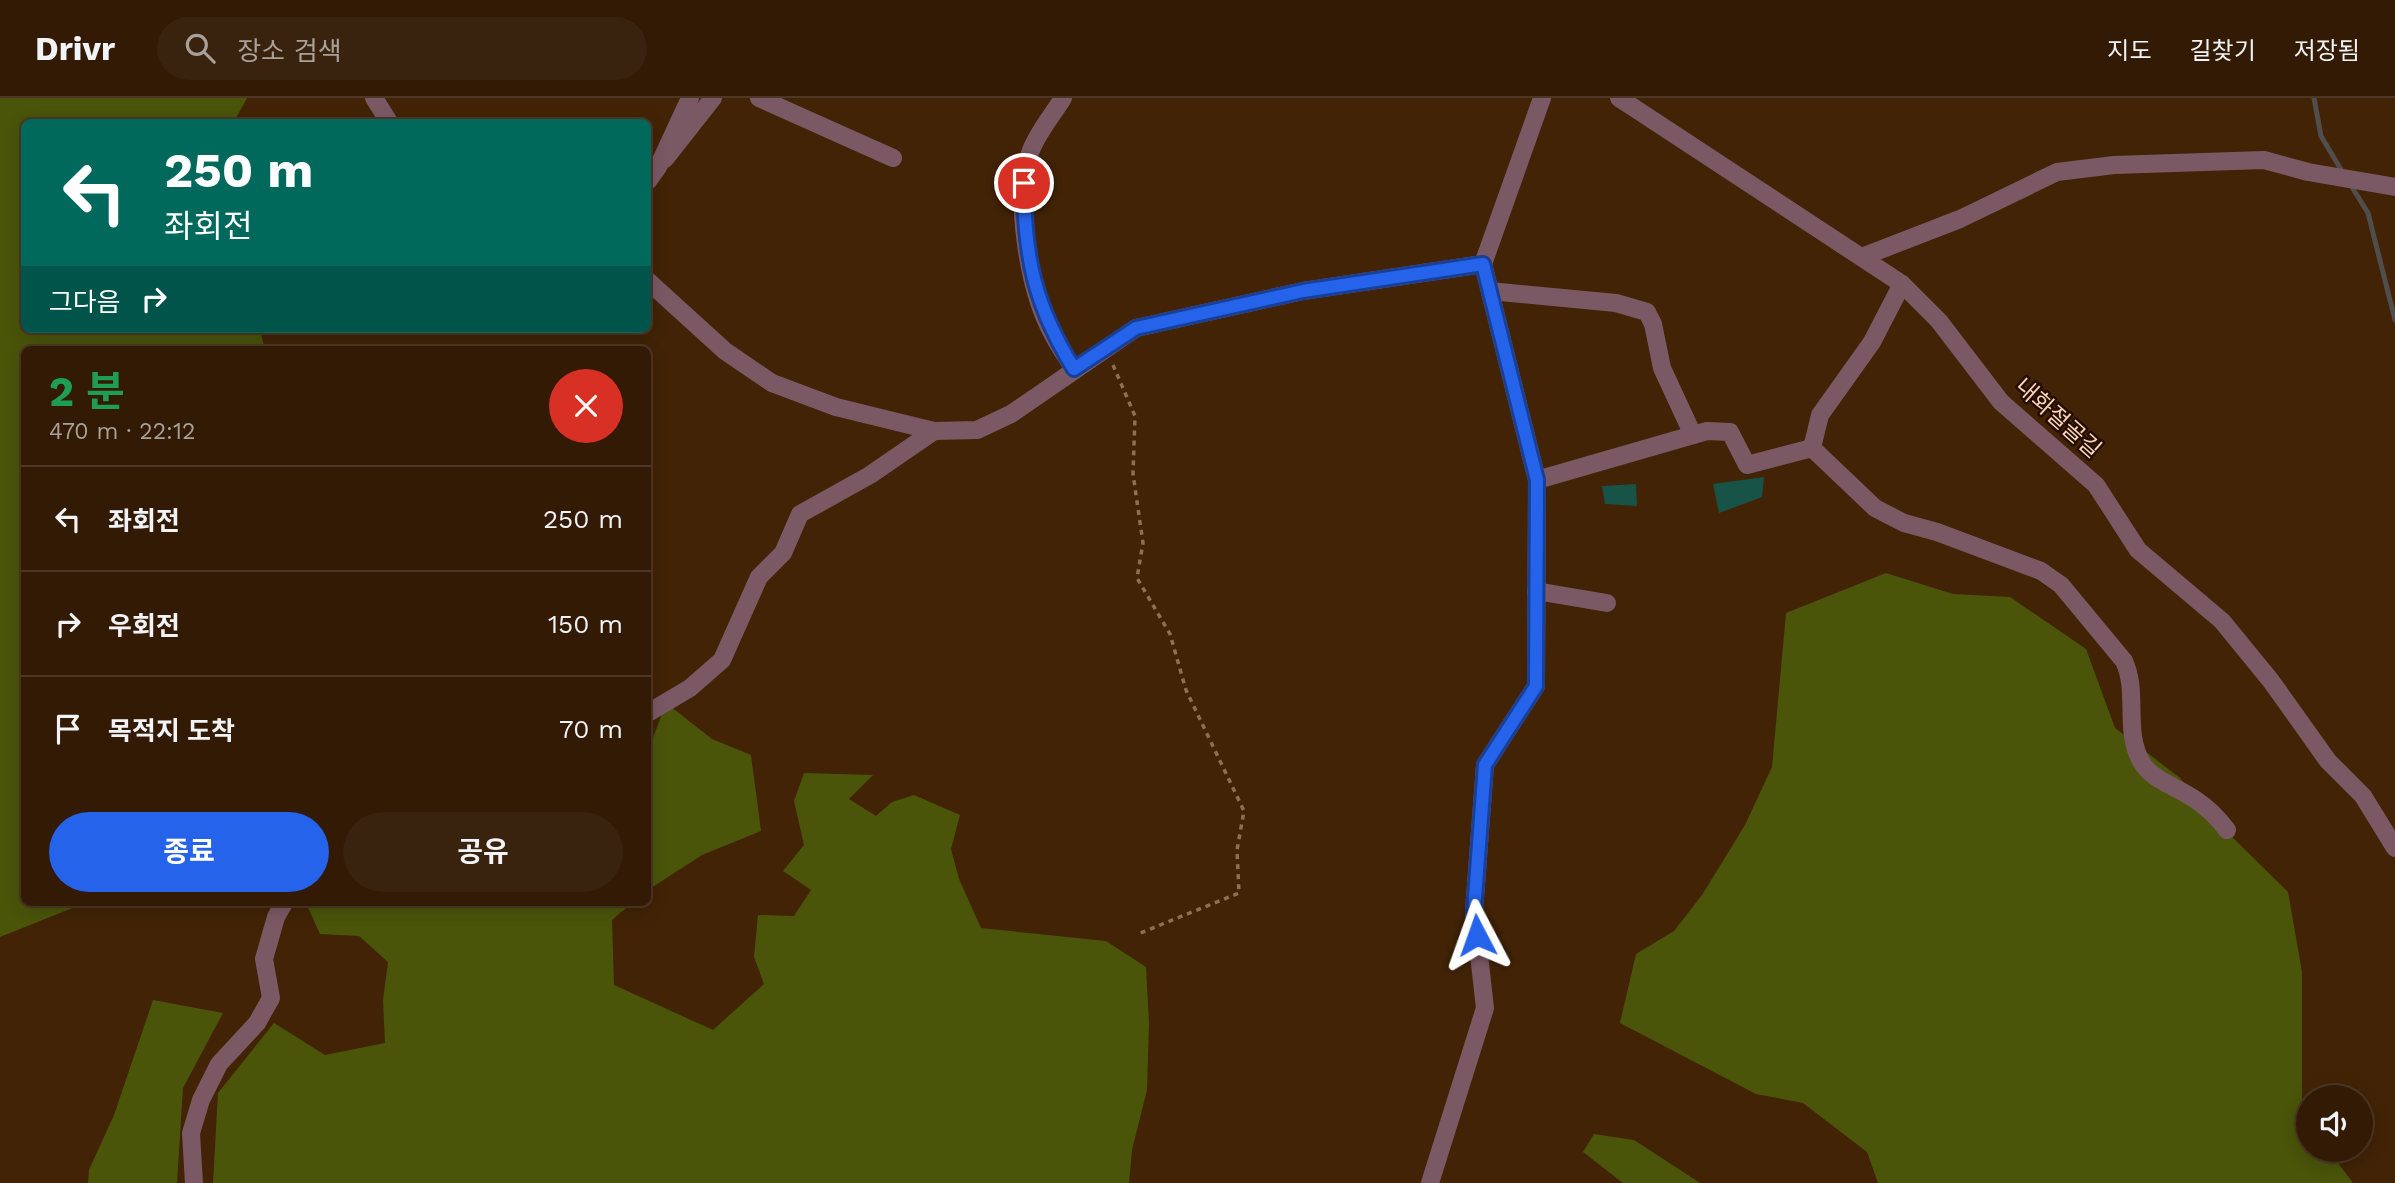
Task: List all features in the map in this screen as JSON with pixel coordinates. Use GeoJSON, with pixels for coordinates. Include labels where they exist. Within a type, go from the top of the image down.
{"type":"FeatureCollection","features":[{"type":"Feature","properties":{"kind":"street"},"geometry":{"type":"LineString","coordinates":[[374,98],[387,119]]}},
{"type":"Feature","properties":{"kind":"street"},"geometry":{"type":"LineString","coordinates":[[653,174],[690,98]]}},
{"type":"Feature","properties":{"kind":"street"},"geometry":{"type":"LineString","coordinates":[[653,174],[681,142],[713,98]]}},
{"type":"Feature","properties":{"kind":"street"},"geometry":{"type":"LineString","coordinates":[[759,98],[893,158]]}},
{"type":"Feature","properties":{"kind":"street"},"geometry":{"type":"LineString","coordinates":[[1063,98],[1028,156],[1024,183],[1025,229],[1030,265],[1048,324],[1074,369]]}},
{"type":"Feature","properties":{"kind":"street"},"geometry":{"type":"LineString","coordinates":[[1430,1183],[1485,1008],[1474,911],[1485,765],[1536,686],[1537,480],[1483,264],[1542,98]]}},
{"type":"Feature","properties":{"kind":"street","name":"내화절골길"},"geometry":{"type":"LineString","coordinates":[[1619,98],[1902,284],[1939,321],[2001,402],[2096,485],[2138,550],[2222,621],[2271,681],[2328,761],[2363,796],[2395,848]]}},
{"type":"Feature","properties":{"kind":"street"},"geometry":{"type":"LineString","coordinates":[[1862,257],[1960,219],[2057,172],[2114,164],[2264,160],[2308,172],[2391,187]]}},
{"type":"Feature","properties":{"kind":"street"},"geometry":{"type":"LineString","coordinates":[[651,284],[726,351],[772,383],[836,407],[934,431],[977,430],[1011,414],[1105,346],[1136,328],[1290,294],[1483,264]]}},
{"type":"Feature","properties":{"kind":"street"},"geometry":{"type":"LineString","coordinates":[[1812,448],[1820,415],[1872,342],[1902,284]]}},
{"type":"Feature","properties":{"kind":"street"},"geometry":{"type":"LineString","coordinates":[[1490,291],[1616,303],[1647,312],[1653,324],[1662,368],[1693,435]]}},
{"type":"Feature","properties":{"kind":"street"},"geometry":{"type":"LineString","coordinates":[[651,711],[690,688],[722,660],[760,577],[783,553],[800,514],[870,475],[934,431]]}},
{"type":"Feature","properties":{"kind":"street"},"geometry":{"type":"LineString","coordinates":[[1537,480],[1707,431],[1730,432],[1747,465],[1812,448]]}},
{"type":"Feature","properties":{"kind":"street"},"geometry":{"type":"LineString","coordinates":[[1812,448],[1875,508],[1904,523],[1937,532],[2041,571],[2061,585],[2124,662],[2129,672],[2131,729],[2142,763],[2152,775],[2195,799],[2227,830]]}},
{"type":"Feature","properties":{"kind":"street"},"geometry":{"type":"LineString","coordinates":[[1536,591],[1607,603]]}},
{"type":"Feature","properties":{"kind":"street"},"geometry":{"type":"LineString","coordinates":[[194,1183],[191,1133],[201,1100],[219,1064],[257,1023],[271,998],[264,958],[276,917],[282,906]]}},
{"type":"Feature","properties":{"kind":"path"},"geometry":{"type":"LineString","coordinates":[[1105,346],[1135,416],[1133,474],[1143,543],[1137,578],[1170,634],[1186,691],[1244,811],[1237,850],[1239,893],[1138,934]]}},
{"type":"Feature","properties":{"kind":"green space"},"geometry":{"type":"Polygon","coordinates":[[[0,98],[247,98],[237,119],[21,119],[21,333],[261,333],[264,346],[21,346],[21,906],[78,906],[0,937],[0,98]]]}},
{"type":"Feature","properties":{"kind":"green space"},"geometry":{"type":"Polygon","coordinates":[[[1886,573],[1953,594],[2010,597],[2086,649],[2115,728],[2180,778],[2224,829],[2288,892],[2302,972],[2302,1085],[2296,1085],[2296,1162],[2337,1162],[2353,1183],[1878,1183],[1867,1152],[1803,1103],[1756,1094],[1620,1023],[1636,954],[1674,931],[1702,895],[1745,825],[1772,767],[1786,613],[1886,573]]]}},
{"type":"Feature","properties":{"kind":"green space"},"geometry":{"type":"Polygon","coordinates":[[[666,703],[712,739],[751,755],[761,831],[702,855],[651,888],[651,743],[666,703]]]}},
{"type":"Feature","properties":{"kind":"green space"},"geometry":{"type":"Polygon","coordinates":[[[804,773],[873,775],[849,799],[876,816],[892,802],[914,795],[960,815],[951,849],[959,879],[981,928],[1106,941],[1146,967],[1149,1023],[1147,1090],[1132,1150],[1129,1183],[213,1183],[218,1093],[274,1023],[325,1055],[385,1043],[383,1000],[388,962],[359,936],[320,934],[307,906],[628,906],[612,920],[614,985],[713,1030],[764,984],[754,957],[758,915],[794,916],[811,890],[783,871],[804,845],[794,801],[804,773]]]}},
{"type":"Feature","properties":{"kind":"green space"},"geometry":{"type":"Polygon","coordinates":[[[153,1000],[223,1013],[183,1088],[177,1183],[88,1183],[89,1170],[114,1115],[153,1000]]]}},
{"type":"Feature","properties":{"kind":"green space"},"geometry":{"type":"Polygon","coordinates":[[[1594,1134],[1634,1140],[1700,1183],[1623,1183],[1583,1152],[1594,1134]]]}},
{"type":"Feature","properties":{"kind":"building"},"geometry":{"type":"Polygon","coordinates":[[[1764,477],[1762,497],[1719,513],[1713,484],[1764,477]]]}},
{"type":"Feature","properties":{"kind":"building"},"geometry":{"type":"Polygon","coordinates":[[[1636,484],[1637,506],[1605,504],[1602,486],[1636,484]]]}},
{"type":"Feature","properties":{"kind":"waterway"},"geometry":{"type":"LineString","coordinates":[[2314,98],[2321,136],[2343,173]]}},
{"type":"Feature","properties":{"kind":"waterway"},"geometry":{"type":"LineString","coordinates":[[2350,184],[2368,213],[2395,320]]}},
{"type":"Feature","properties":{"kind":"route"},"geometry":{"type":"LineString","coordinates":[[1024,183],[1025,229],[1034,284],[1048,324],[1074,369],[1136,328],[1303,291],[1483,264],[1537,480],[1536,686],[1485,765],[1474,911],[1477,935]]}}]}
